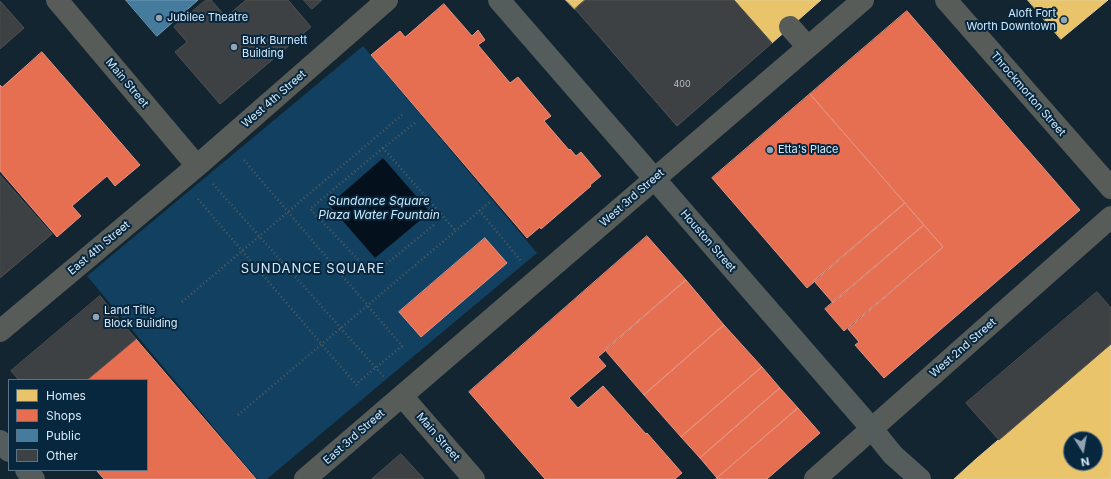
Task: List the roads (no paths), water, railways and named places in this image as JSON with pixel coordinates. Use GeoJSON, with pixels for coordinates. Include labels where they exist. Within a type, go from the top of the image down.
{"type":"FeatureCollection","features":[{"type":"Feature","properties":{"kind":"main road","name":"Houston Street"},"geometry":{"type":"LineString","coordinates":[[499,0],[893,455],[920,479]]}},
{"type":"Feature","properties":{"kind":"main road"},"geometry":{"type":"LineString","coordinates":[[0,440],[8,450]]}},
{"type":"Feature","properties":{"kind":"main road"},"geometry":{"type":"LineString","coordinates":[[27,471],[34,479]]}},
{"type":"Feature","properties":{"kind":"street","name":"Main Street"},"geometry":{"type":"LineString","coordinates":[[57,0],[197,166]]}},
{"type":"Feature","properties":{"kind":"street","name":"West 4th Street"},"geometry":{"type":"LineString","coordinates":[[197,166],[387,0]]}},
{"type":"Feature","properties":{"kind":"street","name":"West 3rd Street"},"geometry":{"type":"LineString","coordinates":[[402,396],[863,0]]}},
{"type":"Feature","properties":{"kind":"street","name":"Throckmorton Street"},"geometry":{"type":"LineString","coordinates":[[946,0],[1111,188]]}},
{"type":"Feature","properties":{"kind":"street"},"geometry":{"type":"LineString","coordinates":[[790,27],[808,47]]}},
{"type":"Feature","properties":{"kind":"street","name":"East 4th Street"},"geometry":{"type":"LineString","coordinates":[[0,331],[197,166]]}},
{"type":"Feature","properties":{"kind":"street","name":"West 2nd Street"},"geometry":{"type":"LineString","coordinates":[[815,479],[1111,217]]}},
{"type":"Feature","properties":{"kind":"street","name":"Main Street"},"geometry":{"type":"LineString","coordinates":[[402,396],[474,479]]}},
{"type":"Feature","properties":{"kind":"street","name":"East 3rd Street"},"geometry":{"type":"LineString","coordinates":[[305,479],[402,396]]}},
{"type":"Feature","properties":{"kind":"water","name":"Sundance Square Plaza Water Fountain"},"geometry":{"type":"Polygon","coordinates":[[[383,158],[430,212],[375,258],[329,205],[383,158]]]}},
{"type":"Feature","properties":{"kind":"place","name":"Jubilee Theatre"},"geometry":{"type":"Point","coordinates":[159,18]}},
{"type":"Feature","properties":{"kind":"place","name":"Aloft Fort Worth Downtown"},"geometry":{"type":"Point","coordinates":[1064,20]}},
{"type":"Feature","properties":{"kind":"place","name":"Burk Burnett Building"},"geometry":{"type":"Point","coordinates":[234,47]}},
{"type":"Feature","properties":{"kind":"place","name":"Etta's Place"},"geometry":{"type":"Point","coordinates":[770,150]}},
{"type":"Feature","properties":{"kind":"place","name":"Land Title Block Building"},"geometry":{"type":"Point","coordinates":[96,317]}},
{"type":"Feature","properties":{"kind":"district","name":"SUNDANCE SQUARE"},"geometry":{"type":"Point","coordinates":[313,269]}}]}
